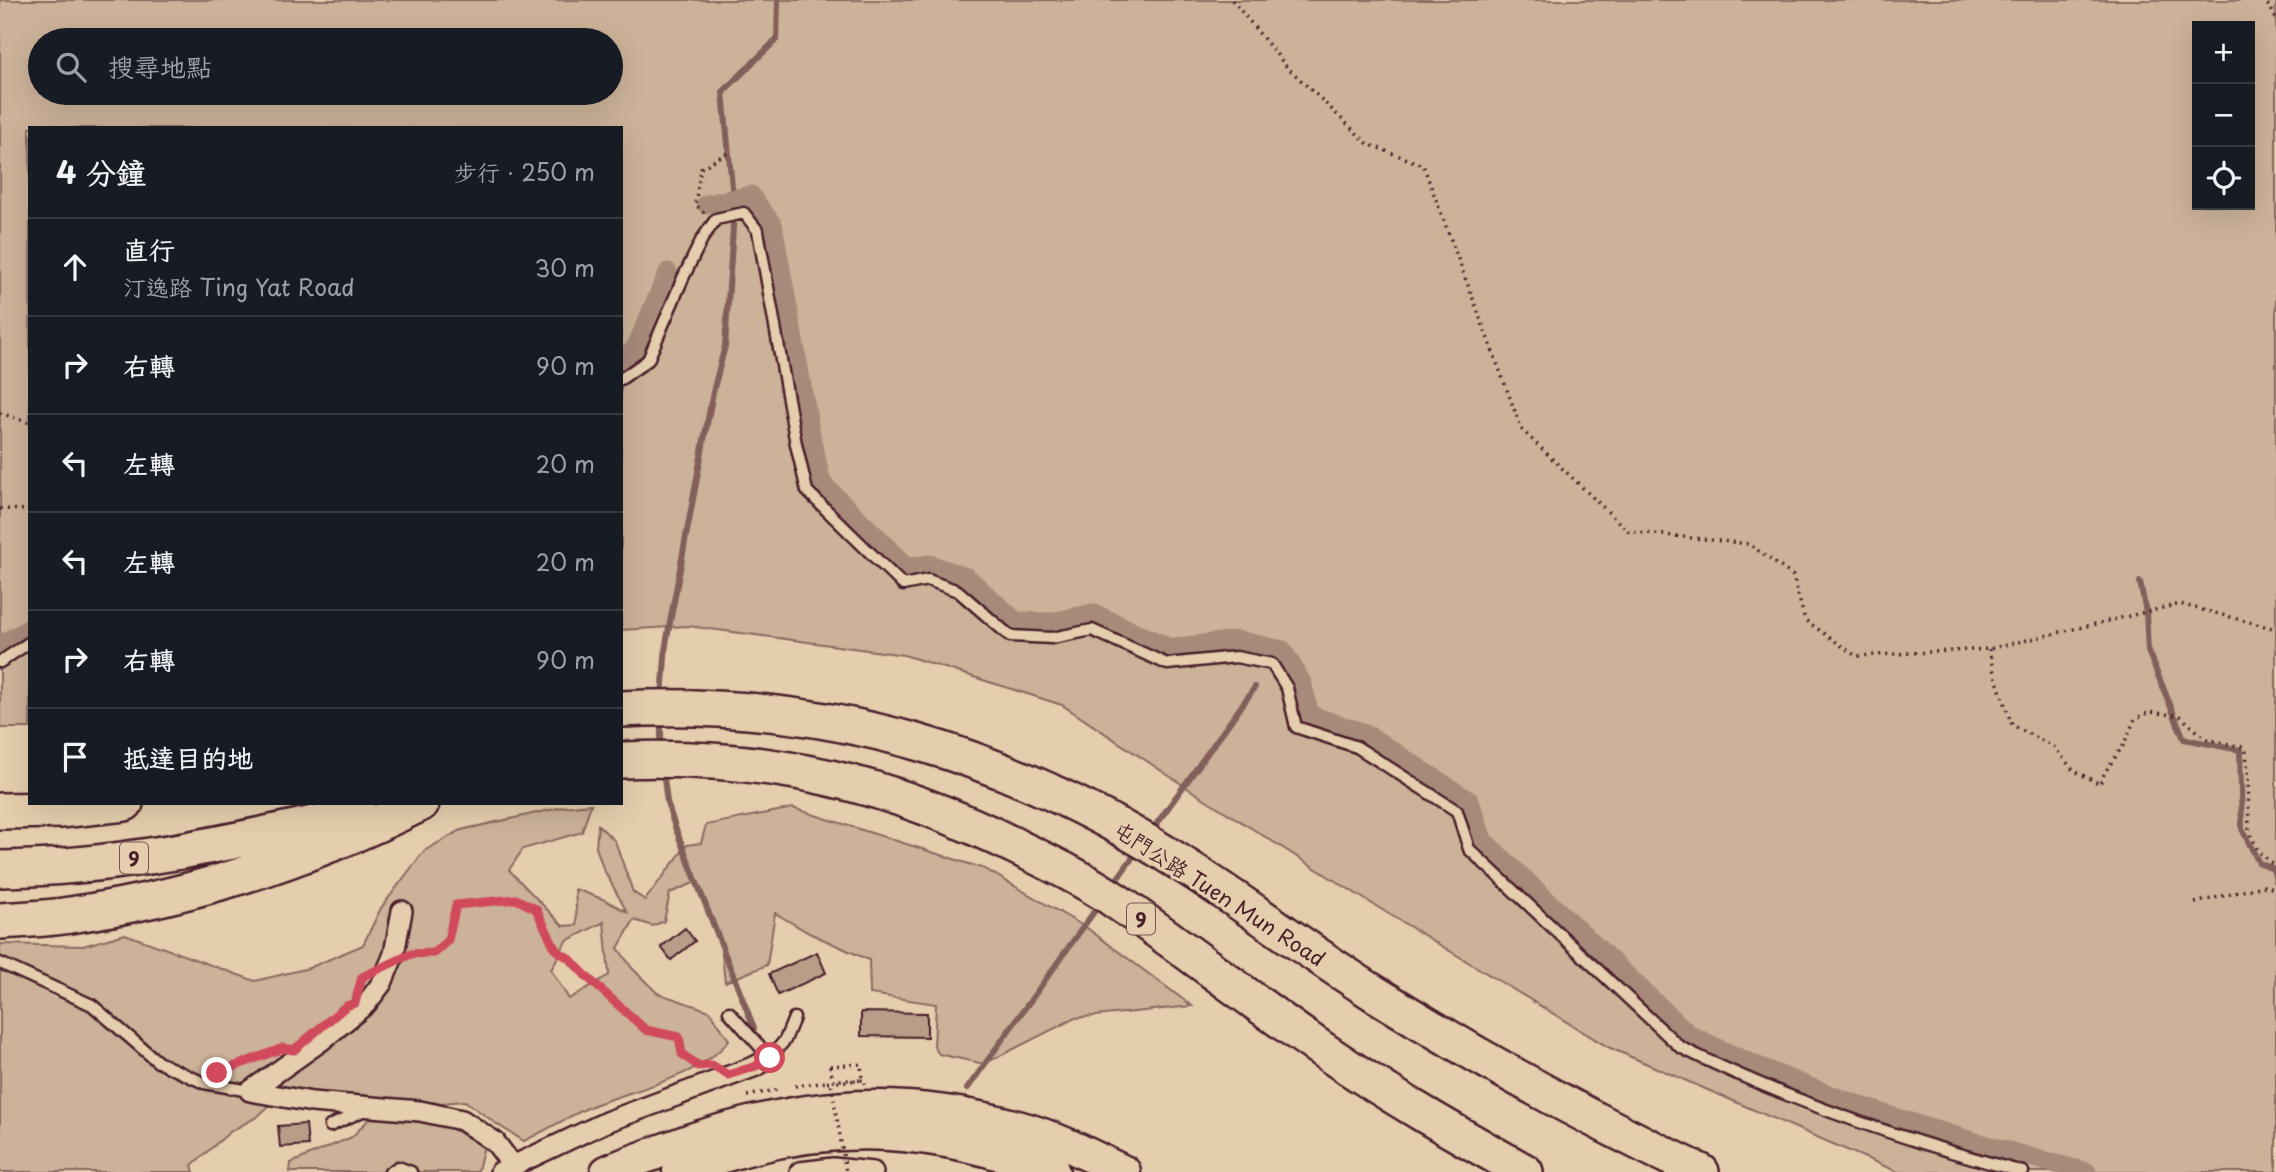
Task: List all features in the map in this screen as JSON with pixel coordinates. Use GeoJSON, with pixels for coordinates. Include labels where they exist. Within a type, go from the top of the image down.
{"type":"FeatureCollection","features":[{"type":"Feature","properties":{"kind":"highway","name":"屯門公路 Tuen Mun Road"},"geometry":{"type":"LineString","coordinates":[[623,709],[695,706],[760,710],[870,729],[943,748],[1015,776],[1116,825],[1188,868],[1374,992],[1466,1048],[1569,1106],[1701,1172]]}},
{"type":"Feature","properties":{"kind":"highway","name":"9"},"geometry":{"type":"LineString","coordinates":[[623,760],[666,758],[768,766],[817,774],[876,789],[939,810],[1059,867],[1114,900],[1328,1053],[1422,1114],[1525,1172]]}},
{"type":"Feature","properties":{"kind":"highway"},"geometry":{"type":"LineString","coordinates":[[0,811],[60,810],[106,805]]}},
{"type":"Feature","properties":{"kind":"highway","name":"9"},"geometry":{"type":"LineString","coordinates":[[0,869],[60,867],[328,833],[409,805]]}},
{"type":"Feature","properties":{"kind":"highway"},"geometry":{"type":"LineString","coordinates":[[0,921],[68,916],[136,903],[268,868],[328,833],[382,823],[417,805]]}},
{"type":"Feature","properties":{"kind":"main road"},"geometry":{"type":"LineString","coordinates":[[607,1172],[710,1132],[783,1114],[851,1107],[910,1108],[971,1117],[1023,1129],[1124,1172]]}},
{"type":"Feature","properties":{"kind":"main road"},"geometry":{"type":"LineString","coordinates":[[679,1172],[722,1156],[790,1138],[866,1133],[910,1134],[962,1143],[1016,1158],[1053,1172]]}},
{"type":"Feature","properties":{"kind":"street"},"geometry":{"type":"LineString","coordinates":[[250,1091],[321,1041],[366,1004],[382,983],[391,964],[402,911]]}},
{"type":"Feature","properties":{"kind":"street"},"geometry":{"type":"LineString","coordinates":[[250,1091],[312,1102],[420,1111],[462,1120],[495,1142],[507,1169],[606,1122],[756,1066],[770,1058]]}},
{"type":"Feature","properties":{"kind":"street"},"geometry":{"type":"LineString","coordinates":[[800,1172],[833,1168],[873,1172]]}},
{"type":"Feature","properties":{"kind":"lane"},"geometry":{"type":"LineString","coordinates":[[623,378],[648,360],[706,232],[716,219],[744,213],[758,231],[796,444],[807,491],[903,585],[928,580],[958,591],[1010,636],[1052,638],[1092,630],[1167,664],[1236,656],[1272,664],[1287,688],[1296,727],[1357,747],[1457,811],[1469,849],[1680,1047],[1721,1068],[1853,1119],[1972,1159],[2023,1172]]}},
{"type":"Feature","properties":{"kind":"lane"},"geometry":{"type":"LineString","coordinates":[[0,662],[28,643]]}},
{"type":"Feature","properties":{"kind":"lane"},"geometry":{"type":"LineString","coordinates":[[0,963],[92,1005],[158,1062],[204,1083],[250,1091]]}},
{"type":"Feature","properties":{"kind":"lane"},"geometry":{"type":"LineString","coordinates":[[729,1012],[770,1058],[785,1040],[794,1018]]}},
{"type":"Feature","properties":{"kind":"lane"},"geometry":{"type":"LineString","coordinates":[[330,1126],[372,1107]]}},
{"type":"Feature","properties":{"kind":"lane"},"geometry":{"type":"LineString","coordinates":[[390,1172],[398,1167],[411,1172]]}},
{"type":"Feature","properties":{"kind":"path"},"geometry":{"type":"LineString","coordinates":[[1232,0],[1286,66],[1368,144],[1423,165],[1522,430],[1628,531],[1749,544],[1793,576],[1805,620],[1856,656],[1989,649],[2180,604],[2276,629]]}},
{"type":"Feature","properties":{"kind":"path"},"geometry":{"type":"LineString","coordinates":[[2262,0],[2270,7],[2276,19]]}},
{"type":"Feature","properties":{"kind":"path"},"geometry":{"type":"LineString","coordinates":[[2270,7],[2276,2]]}},
{"type":"Feature","properties":{"kind":"path"},"geometry":{"type":"LineString","coordinates":[[706,232],[706,215],[695,204],[701,168],[729,152]]}},
{"type":"Feature","properties":{"kind":"path"},"geometry":{"type":"LineString","coordinates":[[0,413],[28,422]]}},
{"type":"Feature","properties":{"kind":"path"},"geometry":{"type":"LineString","coordinates":[[0,509],[28,510]]}},
{"type":"Feature","properties":{"kind":"path"},"geometry":{"type":"LineString","coordinates":[[1989,649],[2012,725],[2054,747],[2073,770],[2100,785],[2135,719],[2150,712],[2180,716],[2206,739],[2242,747],[2246,752],[2249,831],[2258,851],[2276,869]]}},
{"type":"Feature","properties":{"kind":"path"},"geometry":{"type":"LineString","coordinates":[[2195,903],[2263,886],[2276,889]]}},
{"type":"Feature","properties":{"kind":"path"},"geometry":{"type":"LineString","coordinates":[[391,964],[411,954],[434,953],[448,940],[456,905],[516,899],[536,909],[556,950],[570,959],[646,1030],[679,1037],[682,1054],[698,1066],[712,1065],[728,1075]]}},
{"type":"Feature","properties":{"kind":"path"},"geometry":{"type":"LineString","coordinates":[[217,1073],[270,1053]]}},
{"type":"Feature","properties":{"kind":"path"},"geometry":{"type":"LineString","coordinates":[[834,1082],[862,1080],[860,1064],[830,1066],[833,1080],[865,1080],[865,1091]]}},
{"type":"Feature","properties":{"kind":"path"},"geometry":{"type":"LineString","coordinates":[[827,1082],[831,1082],[846,1172]]}},
{"type":"Feature","properties":{"kind":"shaded area"},"geometry":{"type":"Polygon","coordinates":[[[0,0],[2276,0],[2276,1172],[1898,1172],[1608,1047],[1366,900],[1192,791],[1062,705],[904,655],[688,626],[623,630],[623,126],[28,126],[28,728],[0,728],[0,0]]]}},
{"type":"Feature","properties":{"kind":"shaded area"},"geometry":{"type":"Polygon","coordinates":[[[591,805],[582,832],[523,849],[509,870],[563,926],[577,925],[575,889],[627,912],[603,868],[596,847],[598,825],[615,841],[633,892],[645,900],[687,845],[701,843],[706,825],[793,808],[985,869],[1087,928],[1192,1006],[1075,1018],[984,1064],[939,1054],[934,1047],[936,1004],[870,994],[869,960],[809,933],[775,913],[767,965],[725,982],[720,936],[696,882],[670,893],[664,921],[653,926],[634,920],[618,948],[632,968],[657,993],[710,1011],[729,1040],[717,1053],[685,1073],[592,1106],[524,1141],[465,1101],[441,1103],[283,1093],[257,1117],[231,1131],[192,1165],[194,1172],[0,1172],[0,944],[83,946],[125,934],[255,981],[309,968],[363,945],[381,908],[424,851],[461,830],[563,807],[591,805]],[[604,922],[566,941],[551,970],[569,999],[609,975],[604,922]]]}},
{"type":"Feature","properties":{"kind":"shaded area"},"geometry":{"type":"Polygon","coordinates":[[[370,1118],[441,1123],[484,1146],[478,1170],[290,1172],[291,1163],[352,1137],[370,1118]]]}},
{"type":"Feature","properties":{"kind":"building"},"geometry":{"type":"Polygon","coordinates":[[[685,928],[695,941],[671,960],[661,947],[685,928]]]}},
{"type":"Feature","properties":{"kind":"building"},"geometry":{"type":"Polygon","coordinates":[[[817,952],[826,973],[778,995],[769,974],[817,952]]]}},
{"type":"Feature","properties":{"kind":"building"},"geometry":{"type":"Polygon","coordinates":[[[861,1012],[927,1013],[927,1037],[861,1036],[861,1012]]]}},
{"type":"Feature","properties":{"kind":"building"},"geometry":{"type":"Polygon","coordinates":[[[306,1124],[308,1145],[280,1147],[278,1126],[306,1124]]]}},
{"type":"Feature","properties":{"kind":"waterway"},"geometry":{"type":"LineString","coordinates":[[662,697],[666,644],[713,392],[725,346],[733,198],[723,92],[777,39],[778,0]]}},
{"type":"Feature","properties":{"kind":"waterway"},"geometry":{"type":"LineString","coordinates":[[706,204],[751,195],[773,225],[822,483],[908,567],[929,564],[967,577],[1016,621],[1051,622],[1093,613],[1170,648],[1237,640],[1283,650],[1302,682],[1310,715],[1365,733],[1470,801],[1483,840],[1689,1034],[1736,1057],[1884,1114],[2087,1172]]}},
{"type":"Feature","properties":{"kind":"waterway"},"geometry":{"type":"LineString","coordinates":[[623,358],[635,349],[668,272]]}},
{"type":"Feature","properties":{"kind":"waterway"},"geometry":{"type":"LineString","coordinates":[[2140,582],[2146,612],[2148,651],[2184,739],[2240,750],[2242,829],[2259,863],[2273,869],[2276,881]]}},
{"type":"Feature","properties":{"kind":"waterway"},"geometry":{"type":"LineString","coordinates":[[0,645],[28,629]]}},
{"type":"Feature","properties":{"kind":"waterway"},"geometry":{"type":"LineString","coordinates":[[1150,833],[1255,687]]}},
{"type":"Feature","properties":{"kind":"waterway"},"geometry":{"type":"LineString","coordinates":[[661,718],[661,750]]}},
{"type":"Feature","properties":{"kind":"waterway"},"geometry":{"type":"LineString","coordinates":[[663,771],[667,802],[675,827],[754,1028]]}},
{"type":"Feature","properties":{"kind":"waterway"},"geometry":{"type":"LineString","coordinates":[[1113,885],[1137,851]]}},
{"type":"Feature","properties":{"kind":"waterway"},"geometry":{"type":"LineString","coordinates":[[967,1089],[1101,902]]}},
{"type":"Feature","properties":{"kind":"route"},"geometry":{"type":"LineString","coordinates":[[217,1073],[283,1048],[294,1050],[346,1006],[355,1003],[362,977],[411,954],[434,953],[448,940],[456,905],[516,899],[536,909],[556,950],[570,959],[646,1030],[679,1037],[682,1054],[698,1066],[712,1065],[728,1075],[756,1066],[770,1058]]}}]}
